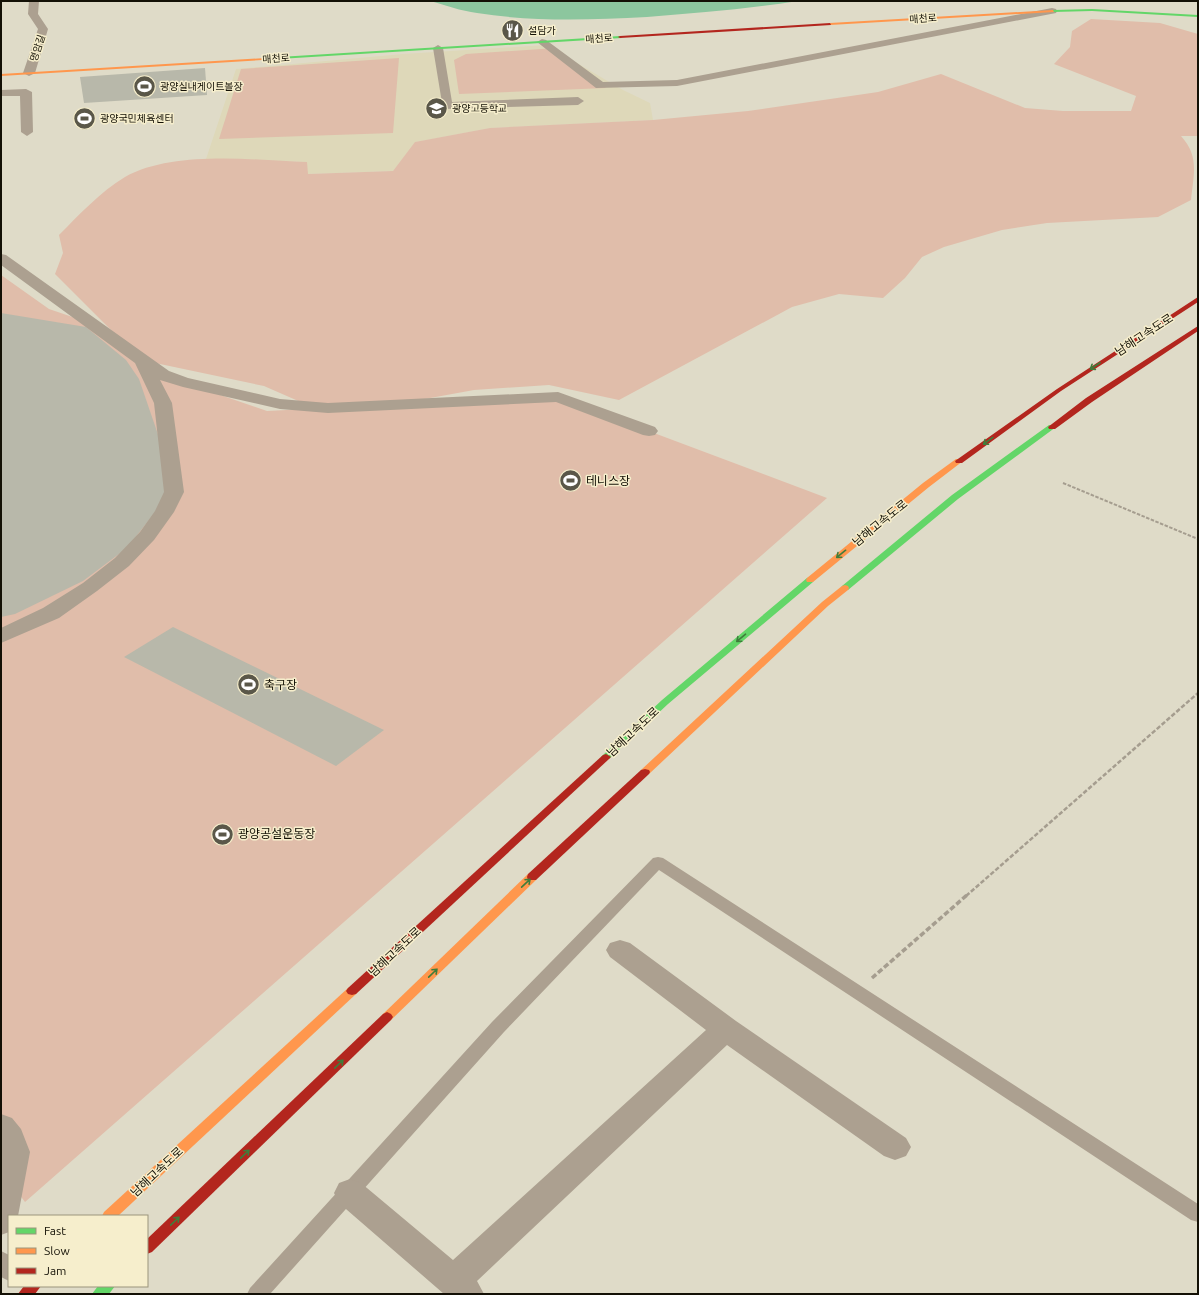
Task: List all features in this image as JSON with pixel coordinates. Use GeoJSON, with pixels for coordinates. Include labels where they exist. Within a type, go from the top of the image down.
{"type":"FeatureCollection","features":[{"type":"Feature","properties":{"kind":"main road","name":"매천로"},"geometry":{"type":"LineString","coordinates":[[1,75],[1052,11],[1092,10],[1198,16]]}},
{"type":"Feature","properties":{"kind":"main road","name":"남해고속도로"},"geometry":{"type":"LineString","coordinates":[[110,1215],[665,702],[796,591],[933,481],[1059,390],[1198,299]]}},
{"type":"Feature","properties":{"kind":"main road","name":"남해고속도로"},"geometry":{"type":"LineString","coordinates":[[148,1247],[522,887],[825,604],[961,493],[1089,400],[1198,328]]}},
{"type":"Feature","properties":{"kind":"main road"},"geometry":{"type":"LineString","coordinates":[[24,1294],[33,1287]]}},
{"type":"Feature","properties":{"kind":"main road"},"geometry":{"type":"LineString","coordinates":[[99,1294],[107,1287]]}},
{"type":"Feature","properties":{"kind":"street","name":"명암길"},"geometry":{"type":"LineString","coordinates":[[29,73],[43,29],[33,14],[34,1]]}},
{"type":"Feature","properties":{"kind":"street"},"geometry":{"type":"LineString","coordinates":[[542,42],[600,86],[677,83],[732,74],[959,28],[1052,11]]}},
{"type":"Feature","properties":{"kind":"street"},"geometry":{"type":"LineString","coordinates":[[939,17],[958,19],[966,23],[959,28]]}},
{"type":"Feature","properties":{"kind":"street"},"geometry":{"type":"LineString","coordinates":[[438,48],[447,106],[578,101]]}},
{"type":"Feature","properties":{"kind":"street"},"geometry":{"type":"LineString","coordinates":[[1,93],[26,92],[27,132]]}},
{"type":"Feature","properties":{"kind":"street"},"geometry":{"type":"LineString","coordinates":[[1,258],[163,375],[183,382],[280,404],[328,408],[558,397],[649,431]]}},
{"type":"Feature","properties":{"kind":"street"},"geometry":{"type":"LineString","coordinates":[[1,636],[51,614],[95,583],[122,562],[147,536],[164,512],[174,492],[163,403],[141,360]]}},
{"type":"Feature","properties":{"kind":"street"},"geometry":{"type":"LineString","coordinates":[[620,950],[726,1029],[895,1147]]}},
{"type":"Feature","properties":{"kind":"street"},"geometry":{"type":"LineString","coordinates":[[350,1193],[461,1288],[726,1029]]}},
{"type":"Feature","properties":{"kind":"street"},"geometry":{"type":"LineString","coordinates":[[1,1127],[10,1138],[14,1152],[1,1221]]}},
{"type":"Feature","properties":{"kind":"lane"},"geometry":{"type":"LineString","coordinates":[[257,1294],[350,1193],[498,1027],[658,862],[1198,1214]]}},
{"type":"Feature","properties":{"kind":"lane"},"geometry":{"type":"LineString","coordinates":[[1,1260],[8,1270]]}},
{"type":"Feature","properties":{"kind":"path"},"geometry":{"type":"LineString","coordinates":[[1063,483],[1198,539]]}},
{"type":"Feature","properties":{"kind":"path"},"geometry":{"type":"LineString","coordinates":[[857,991],[1198,693]]}},
{"type":"Feature","properties":{"kind":"shaded area"},"geometry":{"type":"Polygon","coordinates":[[[430,1],[798,1],[741,9],[647,17],[562,20],[519,18],[477,13],[430,1]]]}},
{"type":"Feature","properties":{"kind":"shaded area","name":"광양공설운동장"},"geometry":{"type":"Polygon","coordinates":[[[1091,19],[1160,23],[1198,34],[1198,136],[1181,136],[1191,150],[1193,158],[1194,173],[1191,200],[1158,217],[1047,223],[1002,230],[944,247],[922,257],[905,278],[883,298],[839,294],[792,307],[619,400],[549,385],[474,390],[392,405],[558,397],[827,498],[25,1202],[1,1170],[1,275],[49,309],[96,325],[142,368],[267,411],[365,406],[312,407],[264,386],[141,360],[55,274],[63,253],[59,235],[98,197],[125,177],[144,169],[166,163],[189,160],[238,159],[307,162],[308,174],[393,171],[415,142],[490,128],[653,120],[748,111],[878,92],[941,74],[1025,108],[1063,111],[1131,111],[1136,96],[1054,64],[1070,47],[1072,31],[1091,19]]]}},
{"type":"Feature","properties":{"kind":"shaded area","name":"광양고등학교"},"geometry":{"type":"Polygon","coordinates":[[[546,45],[623,90],[650,103],[653,120],[491,128],[416,142],[393,171],[307,174],[307,162],[206,159],[236,69],[403,54],[546,45]]]}},
{"type":"Feature","properties":{"kind":"shaded area"},"geometry":{"type":"Polygon","coordinates":[[[556,48],[606,88],[459,94],[454,60],[466,54],[556,48]]]}},
{"type":"Feature","properties":{"kind":"shaded area"},"geometry":{"type":"Polygon","coordinates":[[[399,58],[393,133],[219,139],[241,69],[399,58]]]}},
{"type":"Feature","properties":{"kind":"building","name":"광양실내게이트볼장"},"geometry":{"type":"Polygon","coordinates":[[[205,68],[207,95],[84,103],[80,77],[205,68]]]}},
{"type":"Feature","properties":{"kind":"building"},"geometry":{"type":"Polygon","coordinates":[[[1,313],[86,327],[126,360],[139,379],[164,452],[164,501],[127,548],[83,581],[15,614],[1,617],[1,313]]]}},
{"type":"Feature","properties":{"kind":"building"},"geometry":{"type":"Polygon","coordinates":[[[173,627],[384,730],[336,766],[124,657],[173,627]]]}},
{"type":"Feature","properties":{"kind":"traffic: fast"},"geometry":{"type":"LineString","coordinates":[[1053,11],[1092,10],[1198,16]]}},
{"type":"Feature","properties":{"kind":"traffic: fast"},"geometry":{"type":"LineString","coordinates":[[279,58],[620,37]]}},
{"type":"Feature","properties":{"kind":"traffic: fast"},"geometry":{"type":"LineString","coordinates":[[845,588],[955,497],[1052,427]]}},
{"type":"Feature","properties":{"kind":"traffic: fast"},"geometry":{"type":"LineString","coordinates":[[606,757],[665,702],[810,580]]}},
{"type":"Feature","properties":{"kind":"traffic: fast"},"geometry":{"type":"LineString","coordinates":[[99,1294],[107,1287]]}},
{"type":"Feature","properties":{"kind":"traffic: slow"},"geometry":{"type":"LineString","coordinates":[[830,24],[1053,11]]}},
{"type":"Feature","properties":{"kind":"traffic: slow"},"geometry":{"type":"LineString","coordinates":[[1,75],[279,58]]}},
{"type":"Feature","properties":{"kind":"traffic: slow"},"geometry":{"type":"LineString","coordinates":[[810,580],[926,485],[959,461]]}},
{"type":"Feature","properties":{"kind":"traffic: slow"},"geometry":{"type":"LineString","coordinates":[[645,772],[825,604],[845,588]]}},
{"type":"Feature","properties":{"kind":"traffic: slow"},"geometry":{"type":"LineString","coordinates":[[387,1017],[532,877]]}},
{"type":"Feature","properties":{"kind":"traffic: slow"},"geometry":{"type":"LineString","coordinates":[[110,1215],[352,991]]}},
{"type":"Feature","properties":{"kind":"traffic: jam"},"geometry":{"type":"LineString","coordinates":[[620,37],[830,24]]}},
{"type":"Feature","properties":{"kind":"traffic: jam"},"geometry":{"type":"LineString","coordinates":[[959,461],[1059,390],[1198,299]]}},
{"type":"Feature","properties":{"kind":"traffic: jam"},"geometry":{"type":"LineString","coordinates":[[1052,427],[1089,400],[1198,328]]}},
{"type":"Feature","properties":{"kind":"traffic: jam"},"geometry":{"type":"LineString","coordinates":[[352,991],[606,757]]}},
{"type":"Feature","properties":{"kind":"traffic: jam"},"geometry":{"type":"LineString","coordinates":[[532,877],[645,772]]}},
{"type":"Feature","properties":{"kind":"traffic: jam"},"geometry":{"type":"LineString","coordinates":[[148,1247],[387,1017]]}},
{"type":"Feature","properties":{"kind":"traffic: jam"},"geometry":{"type":"LineString","coordinates":[[25,1294],[33,1287]]}},
{"type":"Feature","properties":{"kind":"place","name":"설담가"},"geometry":{"type":"Point","coordinates":[513,30]}},
{"type":"Feature","properties":{"kind":"place","name":"광양실내게이트볼장"},"geometry":{"type":"Point","coordinates":[144,86]}},
{"type":"Feature","properties":{"kind":"place","name":"광양고등학교"},"geometry":{"type":"Point","coordinates":[437,108]}},
{"type":"Feature","properties":{"kind":"place","name":"광양국민체육센터"},"geometry":{"type":"Point","coordinates":[84,118]}},
{"type":"Feature","properties":{"kind":"place","name":"테니스장"},"geometry":{"type":"Point","coordinates":[570,481]}},
{"type":"Feature","properties":{"kind":"place","name":"축구장"},"geometry":{"type":"Point","coordinates":[248,685]}},
{"type":"Feature","properties":{"kind":"place","name":"광양공설운동장"},"geometry":{"type":"Point","coordinates":[223,834]}}]}
